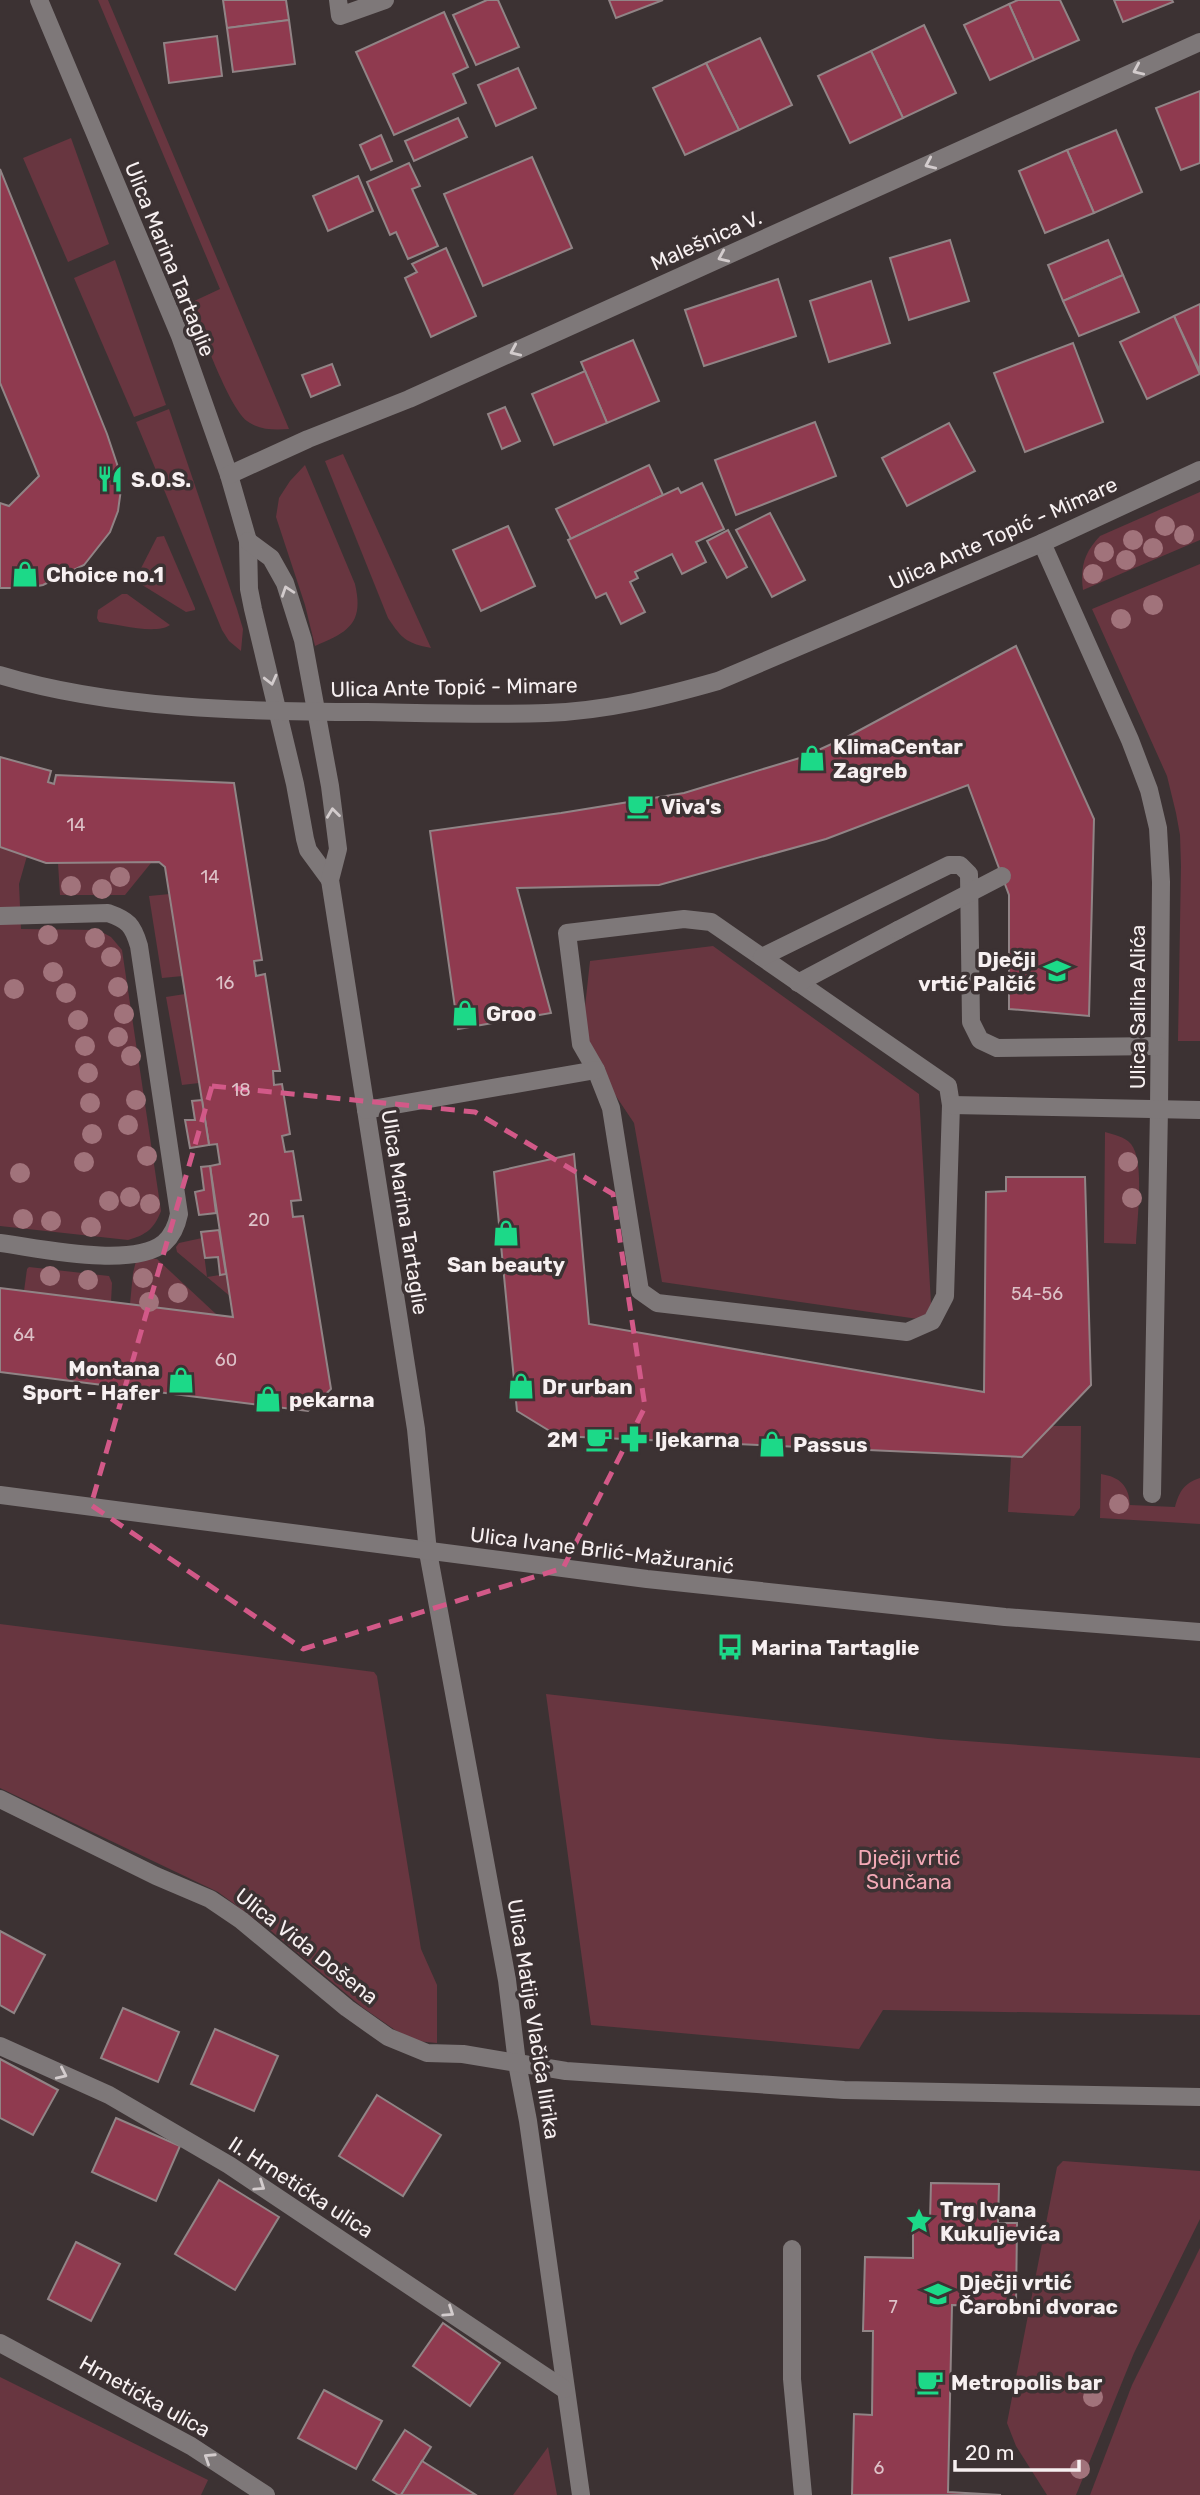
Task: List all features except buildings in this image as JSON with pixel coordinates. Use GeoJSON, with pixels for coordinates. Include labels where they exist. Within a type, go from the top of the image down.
{"type":"FeatureCollection","features":[{"type":"Feature","properties":{"kind":"street","name":"Ulica Marina Tartaglie"},"geometry":{"type":"LineString","coordinates":[[39,0],[180,336],[229,475],[248,541],[249,589],[308,850],[330,880]]}},
{"type":"Feature","properties":{"kind":"street"},"geometry":{"type":"LineString","coordinates":[[339,8],[385,0]]}},
{"type":"Feature","properties":{"kind":"street","name":"Malešnica V."},"geometry":{"type":"LineString","coordinates":[[229,475],[421,393],[1200,42]]}},
{"type":"Feature","properties":{"kind":"street","name":"Ulica Ante Topić - Mimare"},"geometry":{"type":"LineString","coordinates":[[0,675],[97,697],[278,710],[549,713],[606,707],[665,696],[718,681],[1042,543],[1200,470]]}},
{"type":"Feature","properties":{"kind":"street","name":"Ulica Marina Tartaglie"},"geometry":{"type":"LineString","coordinates":[[248,541],[271,558],[285,583],[303,640],[317,712],[338,849],[330,880],[416,1429],[428,1552]]}},
{"type":"Feature","properties":{"kind":"street","name":"Ulica Saliha Alića"},"geometry":{"type":"LineString","coordinates":[[1042,543],[1130,740],[1149,790],[1157,828],[1161,882],[1152,1494]]}},
{"type":"Feature","properties":{"kind":"street"},"geometry":{"type":"LineString","coordinates":[[762,957],[949,865],[960,864],[969,874],[971,1022],[980,1040],[997,1048],[1159,1046]]}},
{"type":"Feature","properties":{"kind":"street"},"geometry":{"type":"LineString","coordinates":[[798,983],[1002,876]]}},
{"type":"Feature","properties":{"kind":"street"},"geometry":{"type":"LineString","coordinates":[[0,916],[108,913],[121,917],[134,928],[139,946],[179,1214],[176,1226],[164,1243],[141,1253],[110,1257],[0,1243]]}},
{"type":"Feature","properties":{"kind":"street"},"geometry":{"type":"LineString","coordinates":[[684,919],[711,922],[762,957],[948,1086],[951,1105],[945,1296],[933,1321],[907,1332],[657,1303],[640,1291],[611,1108],[596,1070],[581,1044],[567,933],[684,919]]}},
{"type":"Feature","properties":{"kind":"street"},"geometry":{"type":"LineString","coordinates":[[366,1110],[596,1070]]}},
{"type":"Feature","properties":{"kind":"street"},"geometry":{"type":"LineString","coordinates":[[951,1105],[1200,1110]]}},
{"type":"Feature","properties":{"kind":"street","name":"Ulica Ivane Brlić-Mažuranić"},"geometry":{"type":"LineString","coordinates":[[0,1495],[647,1579],[964,1613],[1200,1632]]}},
{"type":"Feature","properties":{"kind":"street","name":"Ulica Matije Vlačića Ilirika"},"geometry":{"type":"LineString","coordinates":[[428,1552],[507,1980],[581,2495]]}},
{"type":"Feature","properties":{"kind":"street","name":"Ulica Vida Došena"},"geometry":{"type":"LineString","coordinates":[[0,1799],[156,1876],[210,1899],[241,1920],[347,2008],[388,2037],[427,2053],[463,2054],[517,2063]]}},
{"type":"Feature","properties":{"kind":"street","name":"II. Hrnetićka ulica"},"geometry":{"type":"LineString","coordinates":[[0,2046],[109,2095],[229,2165],[565,2389]]}},
{"type":"Feature","properties":{"kind":"street"},"geometry":{"type":"LineString","coordinates":[[517,2063],[566,2071],[844,2090],[1200,2097]]}},
{"type":"Feature","properties":{"kind":"street"},"geometry":{"type":"LineString","coordinates":[[792,2249],[792,2379],[803,2495]]}},
{"type":"Feature","properties":{"kind":"street","name":"Hrnetićka ulica"},"geometry":{"type":"LineString","coordinates":[[0,2343],[191,2446],[266,2495]]}},
{"type":"Feature","properties":{"kind":"highlighted area"},"geometry":{"type":"Polygon","coordinates":[[[212,1086],[475,1112],[613,1194],[645,1407],[563,1568],[303,1649],[91,1505],[212,1086]]]}},
{"type":"Feature","properties":{"kind":"green space"},"geometry":{"type":"Polygon","coordinates":[[[98,0],[108,0],[289,429],[262,428],[247,421],[232,400],[216,366],[190,303],[220,289],[98,0]]]}},
{"type":"Feature","properties":{"kind":"green space"},"geometry":{"type":"Polygon","coordinates":[[[71,138],[109,244],[68,262],[23,158],[71,138]]]}},
{"type":"Feature","properties":{"kind":"green space"},"geometry":{"type":"Polygon","coordinates":[[[115,260],[166,405],[134,417],[74,278],[115,260]]]}},
{"type":"Feature","properties":{"kind":"green space"},"geometry":{"type":"Polygon","coordinates":[[[169,409],[243,629],[241,651],[229,641],[222,630],[136,422],[169,409]]]}},
{"type":"Feature","properties":{"kind":"green space"},"geometry":{"type":"Polygon","coordinates":[[[343,454],[431,648],[405,639],[388,618],[325,461],[343,454]]]}},
{"type":"Feature","properties":{"kind":"green space"},"geometry":{"type":"Polygon","coordinates":[[[305,465],[355,584],[357,597],[355,617],[345,631],[315,646],[305,605],[276,517],[279,498],[305,465]]]}},
{"type":"Feature","properties":{"kind":"green space"},"geometry":{"type":"Polygon","coordinates":[[[1200,492],[1200,540],[1083,590],[1084,561],[1100,536],[1200,492]]]}},
{"type":"Feature","properties":{"kind":"green space"},"geometry":{"type":"Polygon","coordinates":[[[164,536],[195,610],[186,612],[139,583],[136,578],[157,537],[164,536]]]}},
{"type":"Feature","properties":{"kind":"green space"},"geometry":{"type":"Polygon","coordinates":[[[1200,564],[1200,1041],[1178,1041],[1181,866],[1176,813],[1167,776],[1092,609],[1200,564]]]}},
{"type":"Feature","properties":{"kind":"green space"},"geometry":{"type":"Polygon","coordinates":[[[122,594],[127,594],[170,625],[146,629],[99,622],[98,610],[122,594]]]}},
{"type":"Feature","properties":{"kind":"green space"},"geometry":{"type":"Polygon","coordinates":[[[0,847],[27,856],[19,884],[21,929],[98,930],[111,937],[122,950],[161,1211],[152,1227],[134,1238],[128,1240],[0,1226],[0,847]]]}},
{"type":"Feature","properties":{"kind":"green space"},"geometry":{"type":"Polygon","coordinates":[[[58,863],[151,863],[125,895],[60,895],[58,863]]]}},
{"type":"Feature","properties":{"kind":"green space"},"geometry":{"type":"Polygon","coordinates":[[[170,894],[183,976],[162,978],[149,896],[170,894]]]}},
{"type":"Feature","properties":{"kind":"green space"},"geometry":{"type":"Polygon","coordinates":[[[713,946],[919,1094],[932,1321],[662,1282],[634,1123],[581,1044],[590,961],[713,946]]]}},
{"type":"Feature","properties":{"kind":"green space"},"geometry":{"type":"Polygon","coordinates":[[[185,994],[199,1083],[182,1085],[166,997],[185,994]]]}},
{"type":"Feature","properties":{"kind":"green space"},"geometry":{"type":"Polygon","coordinates":[[[1105,1132],[1125,1139],[1135,1152],[1139,1177],[1136,1244],[1104,1243],[1105,1132]]]}},
{"type":"Feature","properties":{"kind":"green space"},"geometry":{"type":"Polygon","coordinates":[[[202,1238],[207,1277],[177,1252],[179,1243],[202,1238]]]}},
{"type":"Feature","properties":{"kind":"green space"},"geometry":{"type":"Polygon","coordinates":[[[157,1259],[217,1315],[130,1304],[136,1261],[157,1259]]]}},
{"type":"Feature","properties":{"kind":"green space"},"geometry":{"type":"Polygon","coordinates":[[[29,1267],[109,1276],[112,1283],[111,1302],[24,1291],[29,1267]]]}},
{"type":"Feature","properties":{"kind":"green space"},"geometry":{"type":"Polygon","coordinates":[[[226,1274],[231,1297],[207,1277],[226,1274]]]}},
{"type":"Feature","properties":{"kind":"green space"},"geometry":{"type":"Polygon","coordinates":[[[1051,1426],[1081,1426],[1080,1508],[1074,1516],[1008,1512],[1011,1457],[1022,1457],[1051,1426]]]}},
{"type":"Feature","properties":{"kind":"green space"},"geometry":{"type":"Polygon","coordinates":[[[1101,1474],[1113,1477],[1122,1484],[1128,1493],[1130,1505],[1175,1507],[1183,1489],[1200,1478],[1200,1524],[1100,1518],[1101,1474]]]}},
{"type":"Feature","properties":{"kind":"green space"},"geometry":{"type":"Polygon","coordinates":[[[0,1624],[374,1672],[377,1676],[421,1949],[437,1985],[437,2043],[416,2041],[395,2030],[362,2007],[270,1930],[218,1892],[0,1788],[0,1624]]]}},
{"type":"Feature","properties":{"kind":"green space","name":"Dječji vrtić Sunčana"},"geometry":{"type":"Polygon","coordinates":[[[546,1694],[938,1739],[1200,1758],[1200,2015],[883,2010],[859,2049],[591,2025],[546,1694]]]}},
{"type":"Feature","properties":{"kind":"green space"},"geometry":{"type":"Polygon","coordinates":[[[1063,2161],[1200,2171],[1200,2219],[1134,2353],[1076,2495],[1047,2495],[1016,2446],[1007,2423],[1057,2167],[1063,2161]]]}},
{"type":"Feature","properties":{"kind":"green space"},"geometry":{"type":"Polygon","coordinates":[[[1200,2248],[1200,2495],[1090,2495],[1132,2385],[1200,2248]]]}},
{"type":"Feature","properties":{"kind":"green space"},"geometry":{"type":"Polygon","coordinates":[[[0,2377],[208,2480],[201,2495],[0,2495],[0,2377]]]}},
{"type":"Feature","properties":{"kind":"green space"},"geometry":{"type":"Polygon","coordinates":[[[548,2447],[557,2495],[513,2495],[548,2447]]]}},
{"type":"Feature","properties":{"kind":"place","name":"S.O.S."},"geometry":{"type":"Point","coordinates":[110,479]}},
{"type":"Feature","properties":{"kind":"place","name":"Choice no.1"},"geometry":{"type":"Point","coordinates":[25,574]}},
{"type":"Feature","properties":{"kind":"place","name":"KlimaCentar Zagreb"},"geometry":{"type":"Point","coordinates":[812,758]}},
{"type":"Feature","properties":{"kind":"place","name":"Viva's"},"geometry":{"type":"Point","coordinates":[640,806]}},
{"type":"Feature","properties":{"kind":"place","name":"Dječji vrtić Palčić"},"geometry":{"type":"Point","coordinates":[1057,971]}},
{"type":"Feature","properties":{"kind":"place","name":"Groo"},"geometry":{"type":"Point","coordinates":[465,1013]}},
{"type":"Feature","properties":{"kind":"place","name":"San beauty"},"geometry":{"type":"Point","coordinates":[506,1233]}},
{"type":"Feature","properties":{"kind":"place","name":"Montana Sport - Hafer"},"geometry":{"type":"Point","coordinates":[181,1380]}},
{"type":"Feature","properties":{"kind":"place","name":"Dr urban"},"geometry":{"type":"Point","coordinates":[521,1386]}},
{"type":"Feature","properties":{"kind":"place","name":"pekarna"},"geometry":{"type":"Point","coordinates":[268,1399]}},
{"type":"Feature","properties":{"kind":"place","name":"2M"},"geometry":{"type":"Point","coordinates":[599,1439]}},
{"type":"Feature","properties":{"kind":"place","name":"ljekarna"},"geometry":{"type":"Point","coordinates":[634,1439]}},
{"type":"Feature","properties":{"kind":"place","name":"Passus"},"geometry":{"type":"Point","coordinates":[772,1444]}},
{"type":"Feature","properties":{"kind":"place","name":"Marina Tartaglie"},"geometry":{"type":"Point","coordinates":[730,1647]}},
{"type":"Feature","properties":{"kind":"place","name":"Trg Ivana Kukuljevića"},"geometry":{"type":"Point","coordinates":[919,2221]}},
{"type":"Feature","properties":{"kind":"place","name":"Dječji vrtić Čarobni dvorac"},"geometry":{"type":"Point","coordinates":[938,2294]}},
{"type":"Feature","properties":{"kind":"place","name":"Metropolis bar"},"geometry":{"type":"Point","coordinates":[930,2382]}}]}
